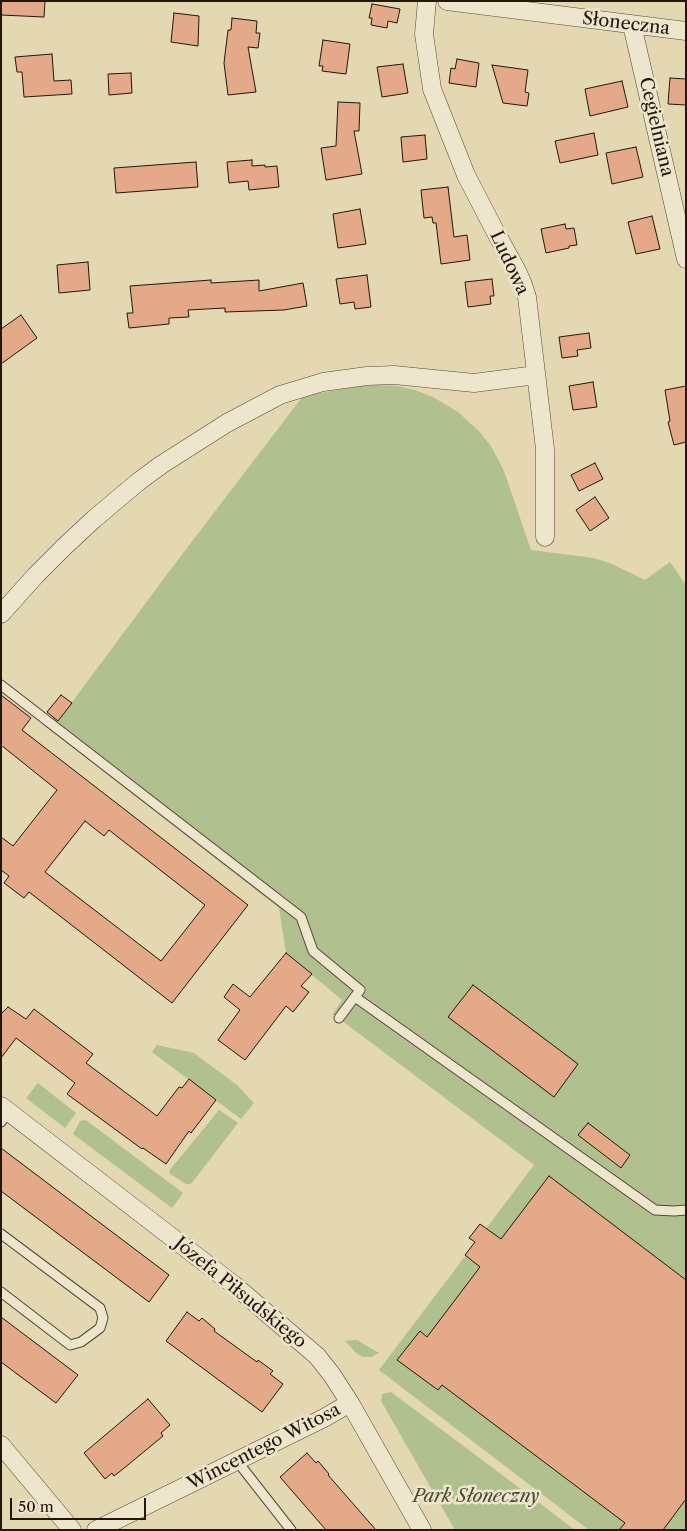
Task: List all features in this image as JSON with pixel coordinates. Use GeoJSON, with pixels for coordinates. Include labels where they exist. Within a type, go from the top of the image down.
{"type":"FeatureCollection","features":[{"type":"Feature","properties":{"kind":"street","name":"Ludowa"},"geometry":{"type":"LineString","coordinates":[[427,1],[424,34],[432,89],[466,175],[522,282],[527,297],[545,449],[544,537]]}},
{"type":"Feature","properties":{"kind":"street","name":"Słoneczna"},"geometry":{"type":"LineString","coordinates":[[447,1],[686,31]]}},
{"type":"Feature","properties":{"kind":"street","name":"Cegielniana"},"geometry":{"type":"LineString","coordinates":[[632,25],[686,259]]}},
{"type":"Feature","properties":{"kind":"street"},"geometry":{"type":"LineString","coordinates":[[1,614],[30,581],[94,518],[138,482],[220,427],[273,398],[308,386],[367,376],[394,375],[474,383],[536,376]]}},
{"type":"Feature","properties":{"kind":"street","name":"Józefa Piłsudskiego"},"geometry":{"type":"LineString","coordinates":[[4,1113],[234,1285],[318,1356],[350,1403],[422,1530]]}},
{"type":"Feature","properties":{"kind":"street","name":"Wincentego Witosa"},"geometry":{"type":"LineString","coordinates":[[96,1530],[350,1403]]}},
{"type":"Feature","properties":{"kind":"street"},"geometry":{"type":"LineString","coordinates":[[1,1445],[72,1530]]}},
{"type":"Feature","properties":{"kind":"lane"},"geometry":{"type":"LineString","coordinates":[[1,685],[301,916],[312,951],[360,990],[339,1018]]}},
{"type":"Feature","properties":{"kind":"lane"},"geometry":{"type":"LineString","coordinates":[[355,997],[655,1210],[674,1212],[686,1210]]}},
{"type":"Feature","properties":{"kind":"lane"},"geometry":{"type":"LineString","coordinates":[[1,1234],[100,1308],[103,1318],[100,1328],[80,1342],[70,1345],[1,1292]]}},
{"type":"Feature","properties":{"kind":"lane"},"geometry":{"type":"LineString","coordinates":[[237,1461],[291,1530]]}},
{"type":"Feature","properties":{"kind":"green space"},"geometry":{"type":"Polygon","coordinates":[[[359,386],[397,386],[433,397],[458,412],[479,431],[491,446],[504,471],[531,550],[594,558],[612,564],[645,580],[670,562],[686,585],[686,1530],[589,1530],[379,1370],[534,1165],[333,1014],[342,1000],[286,953],[279,908],[46,727],[53,717],[58,721],[303,396],[359,386]]]}},
{"type":"Feature","properties":{"kind":"green space"},"geometry":{"type":"Polygon","coordinates":[[[157,1045],[194,1053],[237,1085],[254,1103],[241,1119],[152,1052],[157,1045]]]}},
{"type":"Feature","properties":{"kind":"green space"},"geometry":{"type":"Polygon","coordinates":[[[38,1083],[76,1113],[65,1128],[26,1098],[38,1083]]]}},
{"type":"Feature","properties":{"kind":"green space"},"geometry":{"type":"Polygon","coordinates":[[[219,1110],[238,1123],[191,1184],[186,1184],[170,1174],[169,1171],[219,1110]]]}},
{"type":"Feature","properties":{"kind":"green space"},"geometry":{"type":"Polygon","coordinates":[[[86,1120],[183,1193],[172,1208],[73,1134],[80,1121],[86,1120]]]}},
{"type":"Feature","properties":{"kind":"green space"},"geometry":{"type":"Polygon","coordinates":[[[357,1340],[379,1353],[371,1357],[363,1357],[357,1354],[345,1341],[357,1340]]]}},
{"type":"Feature","properties":{"kind":"green space","name":"Park Słoneczny"},"geometry":{"type":"Polygon","coordinates":[[[391,1392],[575,1530],[455,1530],[381,1401],[382,1394],[391,1392]]]}},
{"type":"Feature","properties":{"kind":"building"},"geometry":{"type":"Polygon","coordinates":[[[1,1],[45,1],[44,17],[1,15],[1,1]]]}},
{"type":"Feature","properties":{"kind":"building"},"geometry":{"type":"Polygon","coordinates":[[[372,4],[400,9],[397,23],[388,21],[387,28],[371,25],[372,18],[369,18],[372,4]]]}},
{"type":"Feature","properties":{"kind":"building"},"geometry":{"type":"Polygon","coordinates":[[[174,13],[199,16],[198,46],[171,42],[174,13]]]}},
{"type":"Feature","properties":{"kind":"building"},"geometry":{"type":"Polygon","coordinates":[[[232,18],[257,21],[256,33],[260,33],[258,48],[248,47],[256,92],[228,95],[224,63],[228,30],[231,30],[232,18]]]}},
{"type":"Feature","properties":{"kind":"building"},"geometry":{"type":"Polygon","coordinates":[[[323,40],[350,44],[346,74],[322,71],[323,66],[319,66],[323,40]]]}},
{"type":"Feature","properties":{"kind":"building"},"geometry":{"type":"Polygon","coordinates":[[[52,54],[54,81],[71,80],[72,94],[24,97],[22,72],[17,72],[15,57],[52,54]]]}},
{"type":"Feature","properties":{"kind":"building"},"geometry":{"type":"Polygon","coordinates":[[[457,59],[479,63],[476,87],[449,83],[451,68],[455,69],[457,59]]]}},
{"type":"Feature","properties":{"kind":"building"},"geometry":{"type":"Polygon","coordinates":[[[403,64],[408,93],[382,97],[377,67],[403,64]]]}},
{"type":"Feature","properties":{"kind":"building"},"geometry":{"type":"Polygon","coordinates":[[[492,65],[528,70],[525,92],[529,93],[527,106],[503,103],[492,65]]]}},
{"type":"Feature","properties":{"kind":"building"},"geometry":{"type":"Polygon","coordinates":[[[131,73],[132,93],[109,95],[108,74],[131,73]]]}},
{"type":"Feature","properties":{"kind":"building"},"geometry":{"type":"Polygon","coordinates":[[[670,78],[686,79],[686,105],[668,104],[670,78]]]}},
{"type":"Feature","properties":{"kind":"building"},"geometry":{"type":"Polygon","coordinates":[[[622,81],[628,107],[590,116],[585,89],[622,81]]]}},
{"type":"Feature","properties":{"kind":"building"},"geometry":{"type":"Polygon","coordinates":[[[338,102],[360,103],[359,131],[354,131],[362,174],[326,180],[321,148],[336,146],[338,102]]]}},
{"type":"Feature","properties":{"kind":"building"},"geometry":{"type":"Polygon","coordinates":[[[594,133],[598,155],[560,163],[555,141],[594,133]]]}},
{"type":"Feature","properties":{"kind":"building"},"geometry":{"type":"Polygon","coordinates":[[[425,135],[427,159],[403,162],[401,137],[425,135]]]}},
{"type":"Feature","properties":{"kind":"building"},"geometry":{"type":"Polygon","coordinates":[[[636,147],[643,177],[612,184],[606,153],[636,147]]]}},
{"type":"Feature","properties":{"kind":"building"},"geometry":{"type":"Polygon","coordinates":[[[252,160],[252,166],[277,166],[279,187],[249,190],[248,181],[229,183],[227,162],[252,160]]]}},
{"type":"Feature","properties":{"kind":"building"},"geometry":{"type":"Polygon","coordinates":[[[196,162],[198,187],[116,193],[114,168],[196,162]]]}},
{"type":"Feature","properties":{"kind":"building"},"geometry":{"type":"Polygon","coordinates":[[[448,187],[454,237],[467,235],[470,260],[441,264],[436,223],[433,223],[432,217],[424,218],[421,190],[448,187]]]}},
{"type":"Feature","properties":{"kind":"building"},"geometry":{"type":"Polygon","coordinates":[[[360,209],[366,244],[338,248],[333,214],[360,209]]]}},
{"type":"Feature","properties":{"kind":"building"},"geometry":{"type":"Polygon","coordinates":[[[652,216],[660,249],[636,254],[628,222],[652,216]]]}},
{"type":"Feature","properties":{"kind":"building"},"geometry":{"type":"Polygon","coordinates":[[[565,224],[566,229],[574,228],[577,245],[546,253],[541,229],[565,224]]]}},
{"type":"Feature","properties":{"kind":"building"},"geometry":{"type":"Polygon","coordinates":[[[88,262],[90,290],[59,293],[57,265],[88,262]]]}},
{"type":"Feature","properties":{"kind":"building"},"geometry":{"type":"Polygon","coordinates":[[[367,275],[371,307],[355,309],[354,302],[340,304],[336,279],[367,275]]]}},
{"type":"Feature","properties":{"kind":"building"},"geometry":{"type":"Polygon","coordinates":[[[492,279],[494,296],[490,296],[491,304],[468,307],[465,282],[492,279]]]}},
{"type":"Feature","properties":{"kind":"building"},"geometry":{"type":"Polygon","coordinates":[[[211,280],[211,283],[259,280],[259,291],[303,283],[307,306],[284,310],[225,312],[225,308],[188,310],[189,317],[169,318],[169,324],[129,328],[127,313],[133,313],[130,286],[211,280]]]}},
{"type":"Feature","properties":{"kind":"building"},"geometry":{"type":"Polygon","coordinates":[[[21,315],[37,338],[1,364],[1,329],[21,315]]]}},
{"type":"Feature","properties":{"kind":"building"},"geometry":{"type":"Polygon","coordinates":[[[589,333],[591,348],[577,350],[578,356],[562,358],[559,337],[589,333]]]}},
{"type":"Feature","properties":{"kind":"building"},"geometry":{"type":"Polygon","coordinates":[[[593,382],[597,407],[573,410],[569,386],[593,382]]]}},
{"type":"Feature","properties":{"kind":"building"},"geometry":{"type":"Polygon","coordinates":[[[686,386],[686,442],[674,445],[668,422],[670,421],[665,390],[686,386]]]}},
{"type":"Feature","properties":{"kind":"building"},"geometry":{"type":"Polygon","coordinates":[[[595,463],[603,479],[579,491],[571,475],[595,463]]]}},
{"type":"Feature","properties":{"kind":"building"},"geometry":{"type":"Polygon","coordinates":[[[595,497],[609,518],[590,531],[576,510],[595,497]]]}},
{"type":"Feature","properties":{"kind":"building"},"geometry":{"type":"Polygon","coordinates":[[[1,695],[31,718],[22,730],[248,905],[172,1003],[29,892],[24,898],[4,883],[9,876],[1,870],[1,837],[13,846],[57,790],[1,745],[1,695]],[[85,821],[45,872],[161,961],[205,905],[109,830],[104,836],[85,821]]]}},
{"type":"Feature","properties":{"kind":"building"},"geometry":{"type":"Polygon","coordinates":[[[61,695],[72,703],[58,721],[47,712],[61,695]]]}},
{"type":"Feature","properties":{"kind":"building"},"geometry":{"type":"Polygon","coordinates":[[[286,953],[312,974],[301,986],[309,992],[293,1012],[286,1006],[245,1060],[218,1040],[240,1010],[224,997],[233,984],[250,997],[286,953]]]}},
{"type":"Feature","properties":{"kind":"building"},"geometry":{"type":"Polygon","coordinates":[[[473,985],[578,1064],[554,1097],[448,1017],[473,985]]]}},
{"type":"Feature","properties":{"kind":"building"},"geometry":{"type":"Polygon","coordinates":[[[8,1007],[26,1019],[34,1009],[93,1054],[86,1063],[157,1116],[179,1087],[182,1088],[189,1079],[216,1100],[191,1133],[189,1131],[166,1164],[142,1149],[67,1094],[75,1083],[16,1038],[1,1058],[1,1014],[8,1007]]]}},
{"type":"Feature","properties":{"kind":"building"},"geometry":{"type":"Polygon","coordinates":[[[588,1123],[630,1155],[621,1168],[578,1135],[588,1123]]]}},
{"type":"Feature","properties":{"kind":"building"},"geometry":{"type":"Polygon","coordinates":[[[1,1148],[169,1275],[149,1302],[1,1191],[1,1148]]]}},
{"type":"Feature","properties":{"kind":"building"},"geometry":{"type":"Polygon","coordinates":[[[549,1176],[686,1280],[686,1499],[663,1530],[619,1530],[625,1523],[442,1385],[438,1390],[397,1360],[420,1331],[427,1337],[480,1267],[465,1255],[475,1242],[469,1238],[480,1224],[501,1239],[549,1176]]]}},
{"type":"Feature","properties":{"kind":"building"},"geometry":{"type":"Polygon","coordinates":[[[187,1312],[199,1321],[202,1318],[215,1329],[214,1331],[257,1362],[258,1360],[273,1371],[270,1374],[283,1384],[262,1412],[166,1341],[187,1312]]]}},
{"type":"Feature","properties":{"kind":"building"},"geometry":{"type":"Polygon","coordinates":[[[1,1317],[78,1375],[56,1403],[1,1362],[1,1317]]]}},
{"type":"Feature","properties":{"kind":"building"},"geometry":{"type":"Polygon","coordinates":[[[148,1399],[170,1425],[161,1433],[163,1436],[114,1476],[112,1473],[105,1479],[84,1453],[148,1399]]]}},
{"type":"Feature","properties":{"kind":"building"},"geometry":{"type":"Polygon","coordinates":[[[307,1453],[316,1463],[318,1461],[376,1530],[326,1530],[280,1477],[307,1453]]]}}]}
